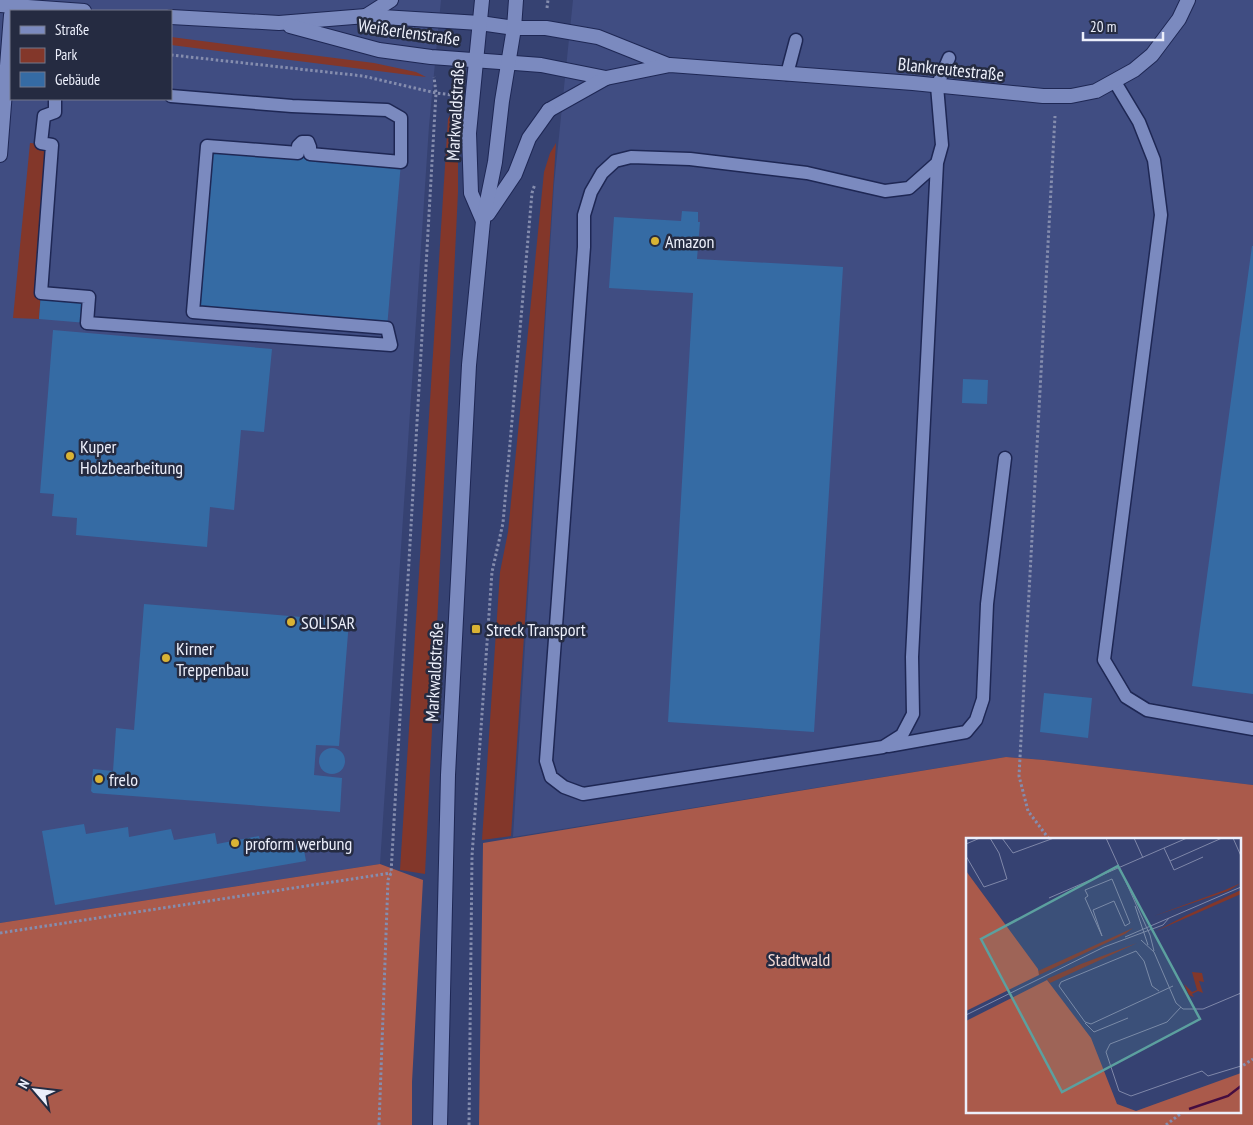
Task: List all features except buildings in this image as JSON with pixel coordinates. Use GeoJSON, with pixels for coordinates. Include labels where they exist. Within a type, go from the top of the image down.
{"type":"FeatureCollection","features":[{"type":"Feature","properties":{"kind":"street"},"geometry":{"type":"LineString","coordinates":[[366,16],[390,0]]}},
{"type":"Feature","properties":{"kind":"street","name":"Markwaldstraße"},"geometry":{"type":"LineString","coordinates":[[482,0],[469,132],[471,193],[483,221]]}},
{"type":"Feature","properties":{"kind":"street","name":"Markwaldstraße"},"geometry":{"type":"LineString","coordinates":[[440,1125],[448,795],[469,365],[483,221],[495,162],[502,101],[514,28],[516,0]]}},
{"type":"Feature","properties":{"kind":"street","name":"Blankreutestraße"},"geometry":{"type":"LineString","coordinates":[[483,221],[515,174],[529,138],[549,110],[606,78],[670,65],[1071,96],[1096,91],[1134,70],[1152,55],[1179,19],[1188,0]]}},
{"type":"Feature","properties":{"kind":"street"},"geometry":{"type":"LineString","coordinates":[[0,155],[9,8],[59,10]]}},
{"type":"Feature","properties":{"kind":"street","name":"Weißerlenstraße"},"geometry":{"type":"LineString","coordinates":[[172,17],[279,24],[366,16],[480,23],[514,28]]}},
{"type":"Feature","properties":{"kind":"street","name":"Weißerlenstraße"},"geometry":{"type":"LineString","coordinates":[[279,24],[379,50],[431,57],[508,62]]}},
{"type":"Feature","properties":{"kind":"street","name":"Blankreutestraße"},"geometry":{"type":"LineString","coordinates":[[514,28],[546,28],[598,37],[670,65]]}},
{"type":"Feature","properties":{"kind":"street","name":"Blankreutestraße"},"geometry":{"type":"LineString","coordinates":[[508,62],[541,65],[606,78]]}},
{"type":"Feature","properties":{"kind":"lane"},"geometry":{"type":"LineString","coordinates":[[787,74],[796,40]]}},
{"type":"Feature","properties":{"kind":"lane"},"geometry":{"type":"LineString","coordinates":[[883,747],[902,735],[913,714],[912,657],[937,163],[942,145],[937,86],[949,58]]}},
{"type":"Feature","properties":{"kind":"lane"},"geometry":{"type":"LineString","coordinates":[[1115,82],[1139,122],[1154,160],[1161,215],[1104,660],[1126,697],[1147,710],[1253,729]]}},
{"type":"Feature","properties":{"kind":"lane"},"geometry":{"type":"LineString","coordinates":[[55,100],[55,112],[44,116],[41,143],[52,144],[41,293],[89,296],[87,323],[391,345],[387,328],[193,312],[207,146],[298,153],[298,146],[302,142],[308,142],[310,154],[401,162],[401,118],[387,110],[292,106],[172,96]]}},
{"type":"Feature","properties":{"kind":"lane"},"geometry":{"type":"LineString","coordinates":[[937,163],[908,188],[885,192],[807,173],[690,159],[631,157],[615,161],[602,173],[591,192],[584,215],[583,256],[546,760],[551,777],[564,786],[583,794],[883,747],[966,732],[976,720],[982,700],[987,604],[1005,458]]}},
{"type":"Feature","properties":{"kind":"path"},"geometry":{"type":"LineString","coordinates":[[172,55],[363,76],[436,93],[472,98]]}},
{"type":"Feature","properties":{"kind":"path"},"geometry":{"type":"LineString","coordinates":[[379,1125],[388,880],[391,873],[436,93]]}},
{"type":"Feature","properties":{"kind":"path"},"geometry":{"type":"LineString","coordinates":[[1047,838],[1028,812],[1018,776],[1056,96]]}},
{"type":"Feature","properties":{"kind":"path"},"geometry":{"type":"LineString","coordinates":[[469,1125],[472,856],[492,572],[503,523],[532,193],[537,177]]}},
{"type":"Feature","properties":{"kind":"path"},"geometry":{"type":"LineString","coordinates":[[0,933],[391,873]]}},
{"type":"Feature","properties":{"kind":"path"},"geometry":{"type":"LineString","coordinates":[[1240,1067],[1253,1059]]}},
{"type":"Feature","properties":{"kind":"path"},"geometry":{"type":"LineString","coordinates":[[1166,1125],[1183,1112]]}},
{"type":"Feature","properties":{"kind":"shaded area"},"geometry":{"type":"Polygon","coordinates":[[[0,0],[441,0],[429,126],[380,864],[0,923],[0,0]]]}},
{"type":"Feature","properties":{"kind":"shaded area"},"geometry":{"type":"Polygon","coordinates":[[[573,0],[1253,0],[1253,785],[1006,757],[513,837],[554,185],[573,0]]]}},
{"type":"Feature","properties":{"kind":"green space"},"geometry":{"type":"Polygon","coordinates":[[[172,37],[374,63],[416,72],[426,77],[172,45],[172,37]]]}},
{"type":"Feature","properties":{"kind":"green space"},"geometry":{"type":"Polygon","coordinates":[[[452,111],[458,119],[458,192],[425,874],[400,870],[448,119],[452,111]]]}},
{"type":"Feature","properties":{"kind":"green space"},"geometry":{"type":"Polygon","coordinates":[[[30,143],[52,145],[39,319],[13,318],[30,143]]]}},
{"type":"Feature","properties":{"kind":"green space"},"geometry":{"type":"Polygon","coordinates":[[[556,143],[511,836],[482,840],[500,572],[508,532],[544,172],[550,153],[556,143]]]}},
{"type":"Feature","properties":{"kind":"green space","name":"Stadtwald"},"geometry":{"type":"Polygon","coordinates":[[[1006,757],[1253,785],[1253,1125],[479,1125],[483,843],[1006,757]]]}},
{"type":"Feature","properties":{"kind":"green space"},"geometry":{"type":"Polygon","coordinates":[[[380,864],[423,880],[412,1082],[412,1125],[0,1125],[0,923],[380,864]]]}},
{"type":"Feature","properties":{"kind":"place","name":"Amazon"},"geometry":{"type":"Point","coordinates":[655,241]}},
{"type":"Feature","properties":{"kind":"place","name":"Kuper Holzbearbeitung"},"geometry":{"type":"Point","coordinates":[70,456]}},
{"type":"Feature","properties":{"kind":"place","name":"SOLISAR"},"geometry":{"type":"Point","coordinates":[291,622]}},
{"type":"Feature","properties":{"kind":"place","name":"Streck Transport"},"geometry":{"type":"Point","coordinates":[476,629]}},
{"type":"Feature","properties":{"kind":"place","name":"Kirner Treppenbau"},"geometry":{"type":"Point","coordinates":[166,658]}},
{"type":"Feature","properties":{"kind":"place","name":"frelo"},"geometry":{"type":"Point","coordinates":[99,779]}},
{"type":"Feature","properties":{"kind":"place","name":"proform werbung"},"geometry":{"type":"Point","coordinates":[235,843]}}]}
